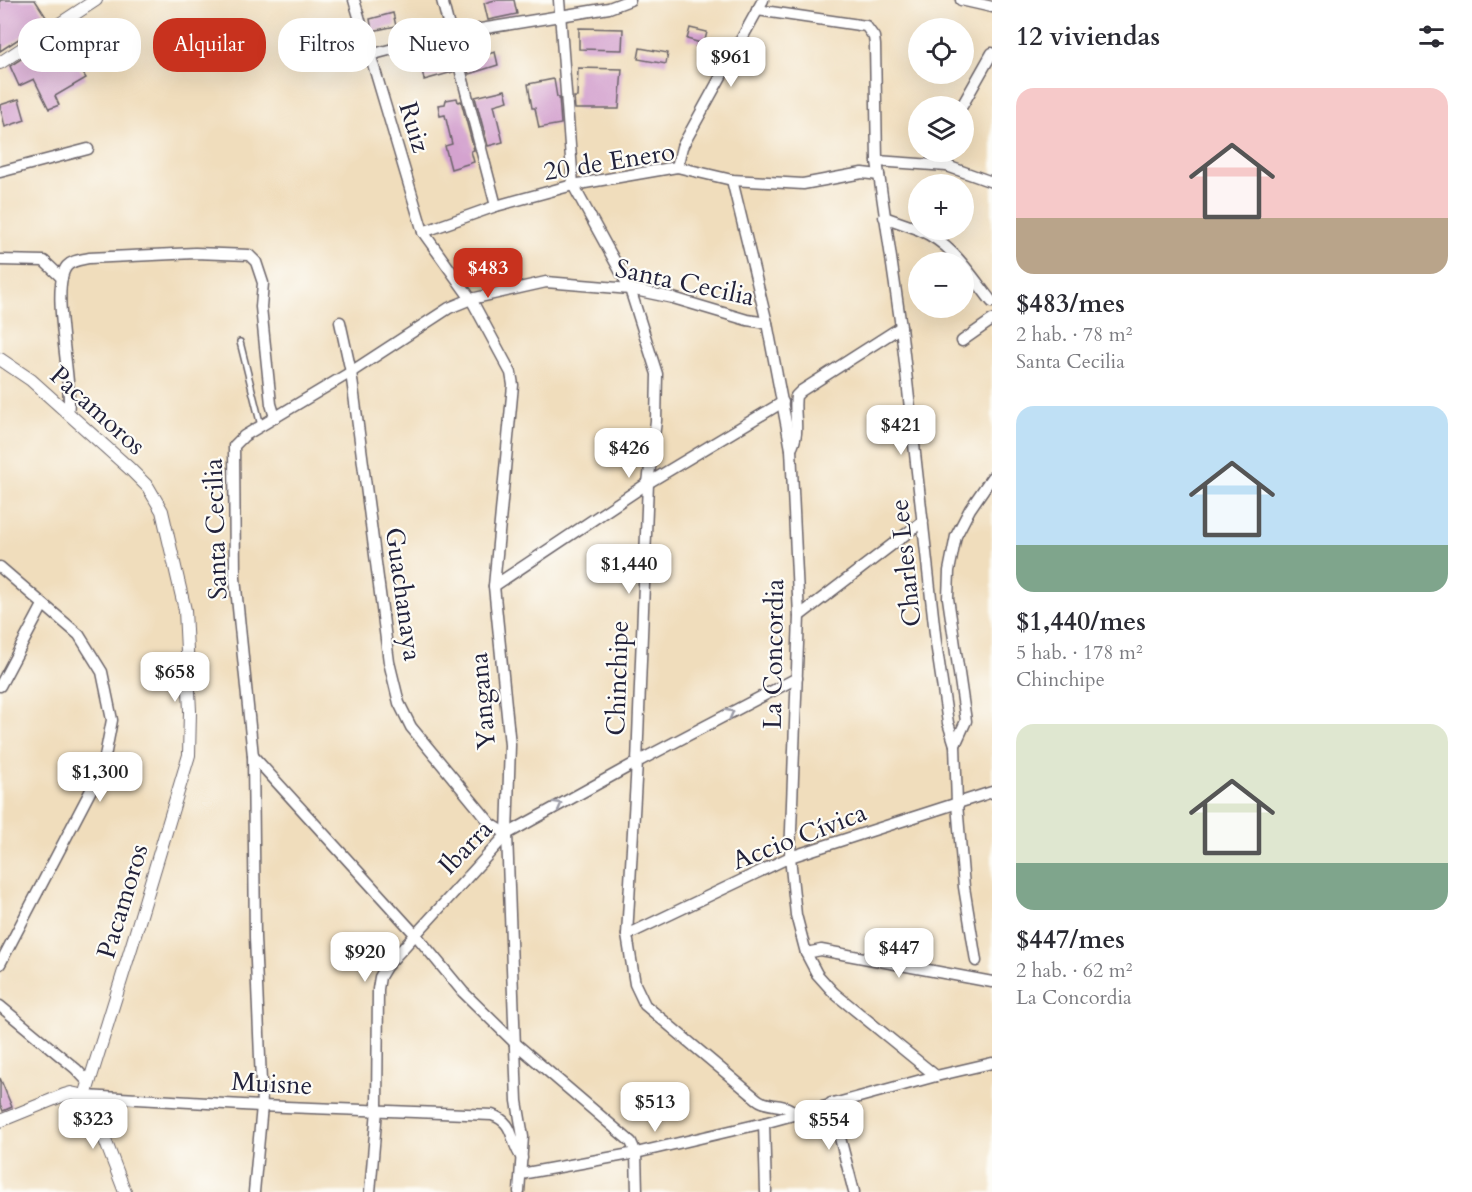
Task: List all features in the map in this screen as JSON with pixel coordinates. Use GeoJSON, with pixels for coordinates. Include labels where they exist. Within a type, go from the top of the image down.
{"type":"FeatureCollection","features":[{"type":"Feature","properties":{"kind":"street"},"geometry":{"type":"LineString","coordinates":[[0,63],[96,0]]}},
{"type":"Feature","properties":{"kind":"street","name":"Ruiz"},"geometry":{"type":"LineString","coordinates":[[354,0],[359,18]]}},
{"type":"Feature","properties":{"kind":"street"},"geometry":{"type":"LineString","coordinates":[[442,0],[446,18]]}},
{"type":"Feature","properties":{"kind":"street","name":"Chinchipe"},"geometry":{"type":"LineString","coordinates":[[559,0],[573,185],[630,289],[657,374],[656,421],[648,483],[637,762],[627,935],[635,984],[645,1005],[763,1104],[787,1106],[795,1115]]}},
{"type":"Feature","properties":{"kind":"street"},"geometry":{"type":"LineString","coordinates":[[491,27],[609,8],[630,0]]}},
{"type":"Feature","properties":{"kind":"street"},"geometry":{"type":"LineString","coordinates":[[678,167],[682,147],[763,0]]}},
{"type":"Feature","properties":{"kind":"street"},"geometry":{"type":"LineString","coordinates":[[961,0],[992,7]]}},
{"type":"Feature","properties":{"kind":"street","name":"Charles Lee"},"geometry":{"type":"LineString","coordinates":[[757,10],[866,26],[874,37],[877,161],[901,327],[936,643],[948,723],[955,745]]}},
{"type":"Feature","properties":{"kind":"street"},"geometry":{"type":"LineString","coordinates":[[968,96],[992,53]]}},
{"type":"Feature","properties":{"kind":"street","name":"Ruiz"},"geometry":{"type":"LineString","coordinates":[[375,72],[423,232]]}},
{"type":"Feature","properties":{"kind":"street"},"geometry":{"type":"LineString","coordinates":[[460,72],[496,206]]}},
{"type":"Feature","properties":{"kind":"street"},"geometry":{"type":"LineString","coordinates":[[0,172],[88,149]]}},
{"type":"Feature","properties":{"kind":"street"},"geometry":{"type":"LineString","coordinates":[[877,161],[947,166],[992,182]]}},
{"type":"Feature","properties":{"kind":"street"},"geometry":{"type":"LineString","coordinates":[[947,162],[947,166]]}},
{"type":"Feature","properties":{"kind":"street","name":"20 de Enero"},"geometry":{"type":"LineString","coordinates":[[423,232],[496,206],[573,185],[678,167],[732,180],[803,184],[862,173],[879,175]]}},
{"type":"Feature","properties":{"kind":"street","name":"La Concordia"},"geometry":{"type":"LineString","coordinates":[[732,180],[767,323],[791,449],[799,616],[790,857],[796,915],[806,953],[817,974],[834,993],[936,1076]]}},
{"type":"Feature","properties":{"kind":"street"},"geometry":{"type":"LineString","coordinates":[[884,217],[908,225]]}},
{"type":"Feature","properties":{"kind":"street","name":"Yangana"},"geometry":{"type":"LineString","coordinates":[[423,232],[471,299],[511,373],[513,385],[494,586],[510,745],[507,834],[517,1101],[524,1137],[519,1192]]}},
{"type":"Feature","properties":{"kind":"street"},"geometry":{"type":"LineString","coordinates":[[938,240],[963,261],[992,302]]}},
{"type":"Feature","properties":{"kind":"street"},"geometry":{"type":"LineString","coordinates":[[68,413],[70,402],[61,290],[66,268],[73,261],[88,258],[195,253],[249,255],[256,262],[262,283],[261,308],[271,404],[275,417]]}},
{"type":"Feature","properties":{"kind":"street"},"geometry":{"type":"LineString","coordinates":[[0,260],[44,261],[62,278]]}},
{"type":"Feature","properties":{"kind":"street","name":"Santa Cecilia"},"geometry":{"type":"LineString","coordinates":[[254,1192],[262,1106],[255,937],[253,756],[235,578],[234,446],[244,436],[351,372],[449,308],[471,299],[546,282],[630,289],[673,298],[747,320],[767,323]]}},
{"type":"Feature","properties":{"kind":"street"},"geometry":{"type":"LineString","coordinates":[[962,341],[992,320]]}},
{"type":"Feature","properties":{"kind":"street","name":"Guachanaya"},"geometry":{"type":"LineString","coordinates":[[340,322],[351,372],[389,662],[399,704],[411,727],[491,824],[507,834]]}},
{"type":"Feature","properties":{"kind":"street"},"geometry":{"type":"LineString","coordinates":[[791,449],[795,442],[796,396],[901,327]]}},
{"type":"Feature","properties":{"kind":"street","name":"Pacamoros"},"geometry":{"type":"LineString","coordinates":[[0,359],[31,380],[148,487],[162,511],[185,610],[190,711],[189,755],[85,1096]]}},
{"type":"Feature","properties":{"kind":"street"},"geometry":{"type":"LineString","coordinates":[[494,586],[648,483],[783,402]]}},
{"type":"Feature","properties":{"kind":"street"},"geometry":{"type":"LineString","coordinates":[[976,961],[964,887],[957,804],[955,745],[966,721],[948,597],[949,572],[954,544],[963,521],[992,477]]}},
{"type":"Feature","properties":{"kind":"street"},"geometry":{"type":"LineString","coordinates":[[799,616],[923,521]]}},
{"type":"Feature","properties":{"kind":"street"},"geometry":{"type":"LineString","coordinates":[[0,567],[79,635],[102,672],[112,720],[103,767],[0,964]]}},
{"type":"Feature","properties":{"kind":"street"},"geometry":{"type":"LineString","coordinates":[[0,686],[43,605]]}},
{"type":"Feature","properties":{"kind":"street","name":"Ibarra"},"geometry":{"type":"LineString","coordinates":[[370,1192],[377,1110],[380,977],[415,934],[507,834],[637,762],[797,678]]}},
{"type":"Feature","properties":{"kind":"street"},"geometry":{"type":"LineString","coordinates":[[253,756],[415,934],[463,992],[515,1044],[631,1142],[636,1153],[637,1192]]}},
{"type":"Feature","properties":{"kind":"street","name":"Accio Cívica"},"geometry":{"type":"LineString","coordinates":[[627,935],[790,857],[992,792]]}},
{"type":"Feature","properties":{"kind":"street"},"geometry":{"type":"LineString","coordinates":[[806,953],[820,950],[992,982]]}},
{"type":"Feature","properties":{"kind":"street"},"geometry":{"type":"LineString","coordinates":[[0,1006],[76,1069],[89,1083]]}},
{"type":"Feature","properties":{"kind":"street"},"geometry":{"type":"LineString","coordinates":[[521,1174],[636,1153],[764,1123],[936,1076],[992,1064]]}},
{"type":"Feature","properties":{"kind":"street","name":"Muisne"},"geometry":{"type":"LineString","coordinates":[[0,1121],[71,1093],[85,1096],[262,1106],[492,1115],[503,1118],[510,1127],[515,1146],[522,1158]]}},
{"type":"Feature","properties":{"kind":"street"},"geometry":{"type":"LineString","coordinates":[[85,1096],[92,1106],[125,1192]]}},
{"type":"Feature","properties":{"kind":"street"},"geometry":{"type":"LineString","coordinates":[[831,1103],[854,1192]]}},
{"type":"Feature","properties":{"kind":"street"},"geometry":{"type":"LineString","coordinates":[[764,1123],[766,1192]]}},
{"type":"Feature","properties":{"kind":"lane"},"geometry":{"type":"LineString","coordinates":[[240,342],[261,426]]}},
{"type":"Feature","properties":{"kind":"building"},"geometry":{"type":"Polygon","coordinates":[[[0,0],[35,0],[47,18],[18,18],[18,39],[0,51],[0,0]]]}},
{"type":"Feature","properties":{"kind":"building"},"geometry":{"type":"Polygon","coordinates":[[[495,0],[514,0],[517,14],[491,19],[488,18],[484,3],[495,0]]]}},
{"type":"Feature","properties":{"kind":"building"},"geometry":{"type":"Polygon","coordinates":[[[393,13],[394,18],[388,18],[388,28],[376,30],[376,18],[374,18],[393,13]]]}},
{"type":"Feature","properties":{"kind":"building"},"geometry":{"type":"Polygon","coordinates":[[[579,28],[623,29],[622,50],[579,49],[579,28]]]}},
{"type":"Feature","properties":{"kind":"building"},"geometry":{"type":"Polygon","coordinates":[[[690,28],[707,32],[704,44],[687,39],[690,28]]]}},
{"type":"Feature","properties":{"kind":"building"},"geometry":{"type":"Polygon","coordinates":[[[640,48],[668,53],[666,64],[638,59],[640,48]]]}},
{"type":"Feature","properties":{"kind":"building"},"geometry":{"type":"Polygon","coordinates":[[[495,52],[498,65],[491,67],[491,53],[495,52]]]}},
{"type":"Feature","properties":{"kind":"building"},"geometry":{"type":"Polygon","coordinates":[[[18,61],[18,72],[82,72],[86,78],[55,96],[59,105],[49,109],[34,79],[19,86],[10,66],[18,61]]]}},
{"type":"Feature","properties":{"kind":"building"},"geometry":{"type":"Polygon","coordinates":[[[578,68],[622,69],[619,109],[575,109],[574,97],[577,97],[578,68]]]}},
{"type":"Feature","properties":{"kind":"building"},"geometry":{"type":"Polygon","coordinates":[[[423,72],[453,72],[424,80],[423,72]]]}},
{"type":"Feature","properties":{"kind":"building"},"geometry":{"type":"Polygon","coordinates":[[[554,79],[557,97],[559,97],[561,124],[539,128],[535,108],[532,108],[528,84],[554,79]]]}},
{"type":"Feature","properties":{"kind":"building"},"geometry":{"type":"Polygon","coordinates":[[[505,90],[508,101],[494,105],[503,142],[488,146],[475,97],[505,90]]]}},
{"type":"Feature","properties":{"kind":"building"},"geometry":{"type":"Polygon","coordinates":[[[457,98],[458,102],[461,101],[474,150],[471,151],[474,162],[451,169],[445,146],[452,144],[445,115],[440,116],[438,105],[445,104],[446,100],[457,98]]]}},
{"type":"Feature","properties":{"kind":"building"},"geometry":{"type":"Polygon","coordinates":[[[19,99],[25,120],[5,127],[0,105],[19,99]]]}},
{"type":"Feature","properties":{"kind":"building"},"geometry":{"type":"Polygon","coordinates":[[[0,1078],[12,1107],[3,1111],[0,1104],[0,1078]]]}}]}
